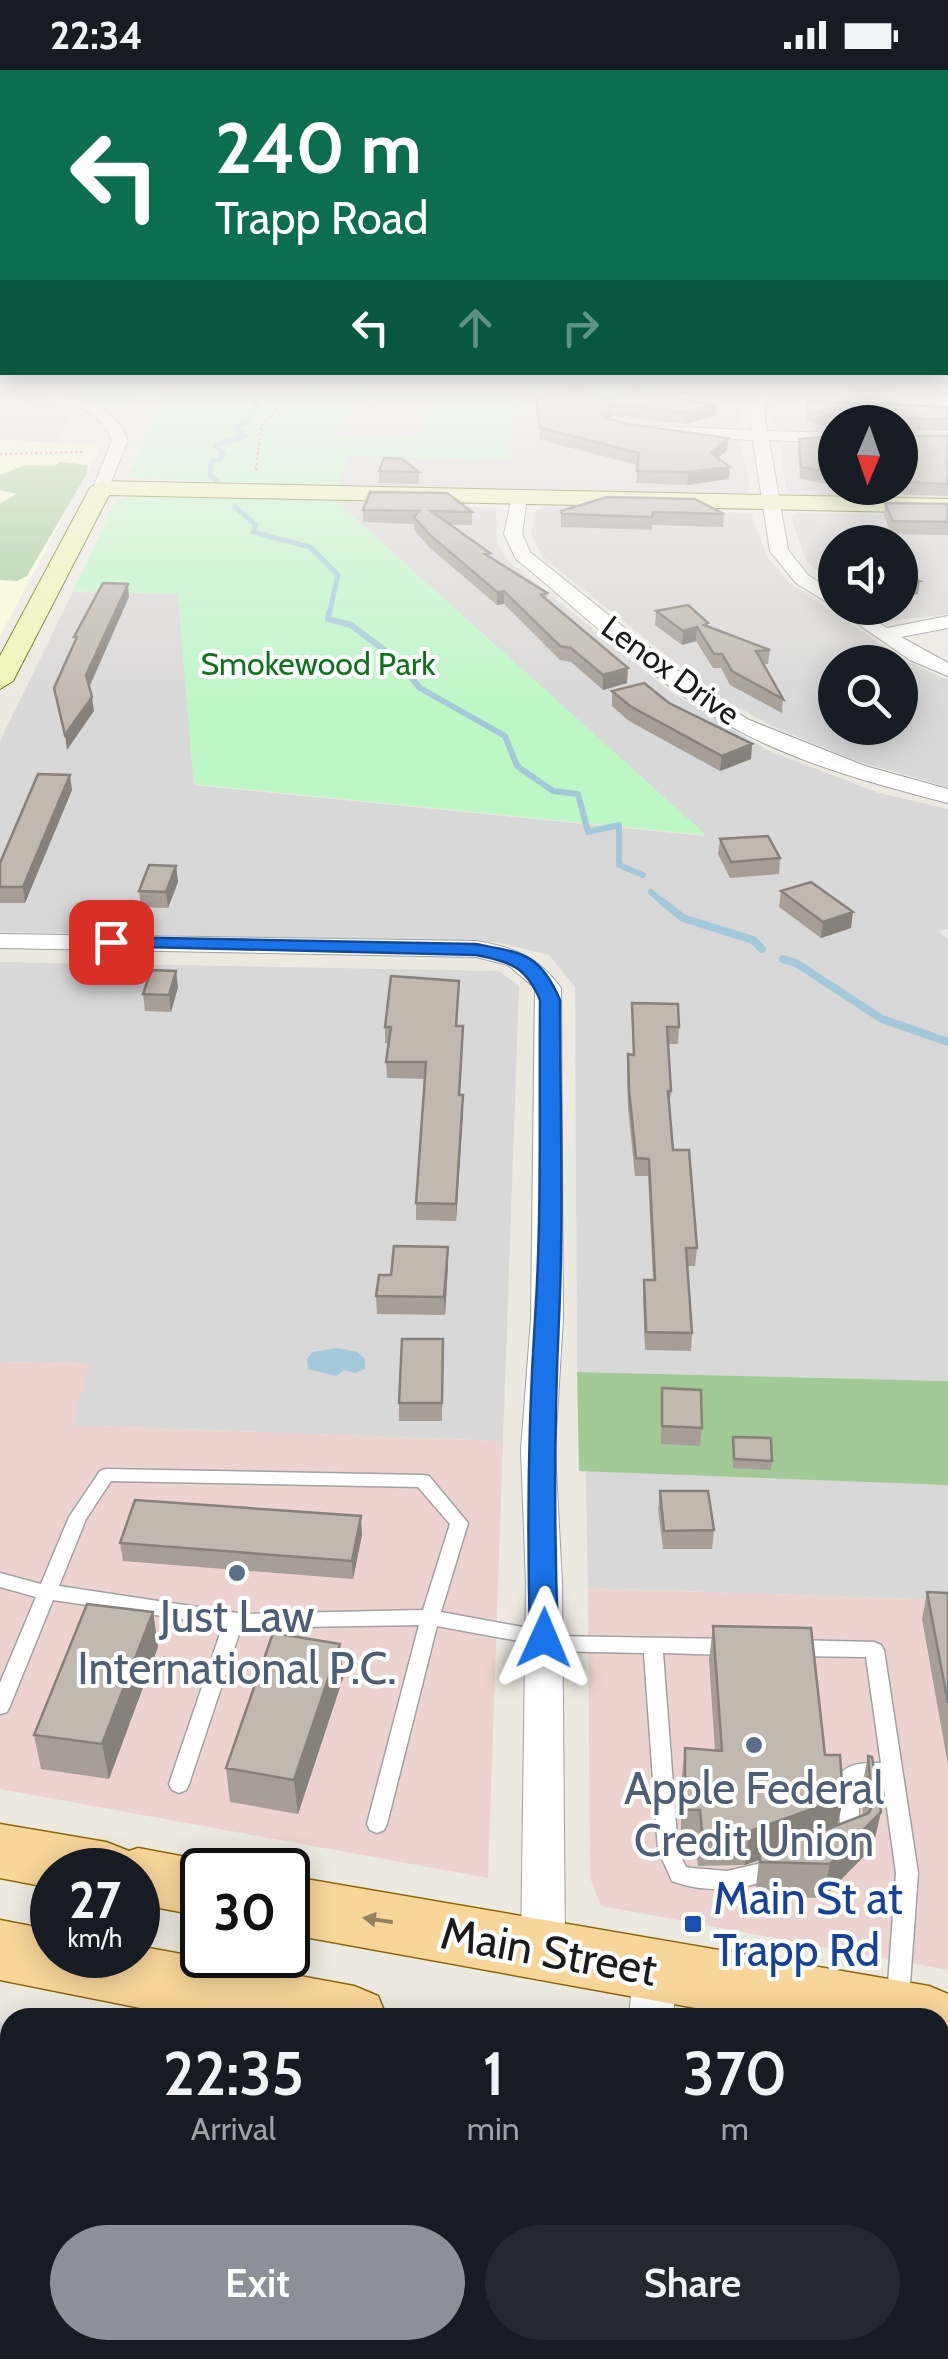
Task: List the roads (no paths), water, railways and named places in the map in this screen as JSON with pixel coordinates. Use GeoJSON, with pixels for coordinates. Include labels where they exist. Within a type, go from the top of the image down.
{"type":"FeatureCollection","features":[{"type":"Feature","properties":{"kind":"main road"},"geometry":{"type":"LineString","coordinates":[[0,1851],[30,1856]]}},
{"type":"Feature","properties":{"kind":"main road","name":"Main Street"},"geometry":{"type":"LineString","coordinates":[[310,1908],[544,1948],[653,1994],[821,2008]]}},
{"type":"Feature","properties":{"kind":"main road"},"geometry":{"type":"LineString","coordinates":[[0,1950],[201,2006],[226,2008]]}},
{"type":"Feature","properties":{"kind":"street"},"geometry":{"type":"LineString","coordinates":[[0,680],[97,495]]}},
{"type":"Feature","properties":{"kind":"street"},"geometry":{"type":"LineString","coordinates":[[421,495],[948,506]]}},
{"type":"Feature","properties":{"kind":"street"},"geometry":{"type":"LineString","coordinates":[[769,495],[782,558],[818,590]]}},
{"type":"Feature","properties":{"kind":"street","name":"Lenox Drive"},"geometry":{"type":"LineString","coordinates":[[518,497],[514,534],[522,555],[712,707],[809,754],[948,796]]}},
{"type":"Feature","properties":{"kind":"street"},"geometry":{"type":"LineString","coordinates":[[885,634],[948,622]]}},
{"type":"Feature","properties":{"kind":"street"},"geometry":{"type":"LineString","coordinates":[[871,625],[948,670]]}},
{"type":"Feature","properties":{"kind":"street"},"geometry":{"type":"LineString","coordinates":[[0,940],[476,949],[511,956],[539,973],[550,1000],[547,1318],[542,1372],[540,1508],[544,1948]]}},
{"type":"Feature","properties":{"kind":"lane"},"geometry":{"type":"LineString","coordinates":[[0,1706],[78,1517],[106,1474],[423,1481],[458,1523],[377,1824]]}},
{"type":"Feature","properties":{"kind":"lane"},"geometry":{"type":"LineString","coordinates":[[0,1580],[48,1592],[236,1619],[430,1616],[544,1640],[874,1650],[928,2008]]}},
{"type":"Feature","properties":{"kind":"lane"},"geometry":{"type":"LineString","coordinates":[[179,1784],[236,1619]]}},
{"type":"Feature","properties":{"kind":"lane"},"geometry":{"type":"LineString","coordinates":[[653,1645],[668,1850],[679,1874],[697,1880],[740,1882],[796,1861]]}},
{"type":"Feature","properties":{"kind":"lane"},"geometry":{"type":"LineString","coordinates":[[833,1847],[851,1840],[847,1778],[858,1772],[892,1771]]}},
{"type":"Feature","properties":{"kind":"water"},"geometry":{"type":"Polygon","coordinates":[[[337,1348],[357,1352],[365,1359],[365,1369],[355,1373],[344,1370],[336,1376],[308,1369],[307,1359],[313,1352],[337,1348]]]}},
{"type":"Feature","properties":{"kind":"waterway"},"geometry":{"type":"LineString","coordinates":[[235,507],[256,525],[253,532],[310,547],[338,575],[329,615]]}},
{"type":"Feature","properties":{"kind":"waterway"},"geometry":{"type":"LineString","coordinates":[[329,613],[328,619],[351,625],[391,655],[420,688],[505,736],[517,766],[553,791],[578,794],[588,832],[619,825],[619,865],[643,875]]}},
{"type":"Feature","properties":{"kind":"waterway"},"geometry":{"type":"LineString","coordinates":[[651,892],[666,905]]}},
{"type":"Feature","properties":{"kind":"waterway"},"geometry":{"type":"LineString","coordinates":[[663,902],[683,918],[753,940],[762,949]]}},
{"type":"Feature","properties":{"kind":"waterway"},"geometry":{"type":"LineString","coordinates":[[783,959],[796,963],[882,1019],[948,1042]]}},
{"type":"Feature","properties":{"kind":"place","name":"Just Law International P.C."},"geometry":{"type":"Point","coordinates":[237,1573]}},
{"type":"Feature","properties":{"kind":"place","name":"Apple Federal Credit Union"},"geometry":{"type":"Point","coordinates":[754,1745]}},
{"type":"Feature","properties":{"kind":"place","name":"Main St at Trapp Rd"},"geometry":{"type":"Point","coordinates":[693,1924]}},
{"type":"Feature","properties":{"kind":"park label","name":"Smokewood Park"},"geometry":{"type":"Point","coordinates":[318,663]}}]}
